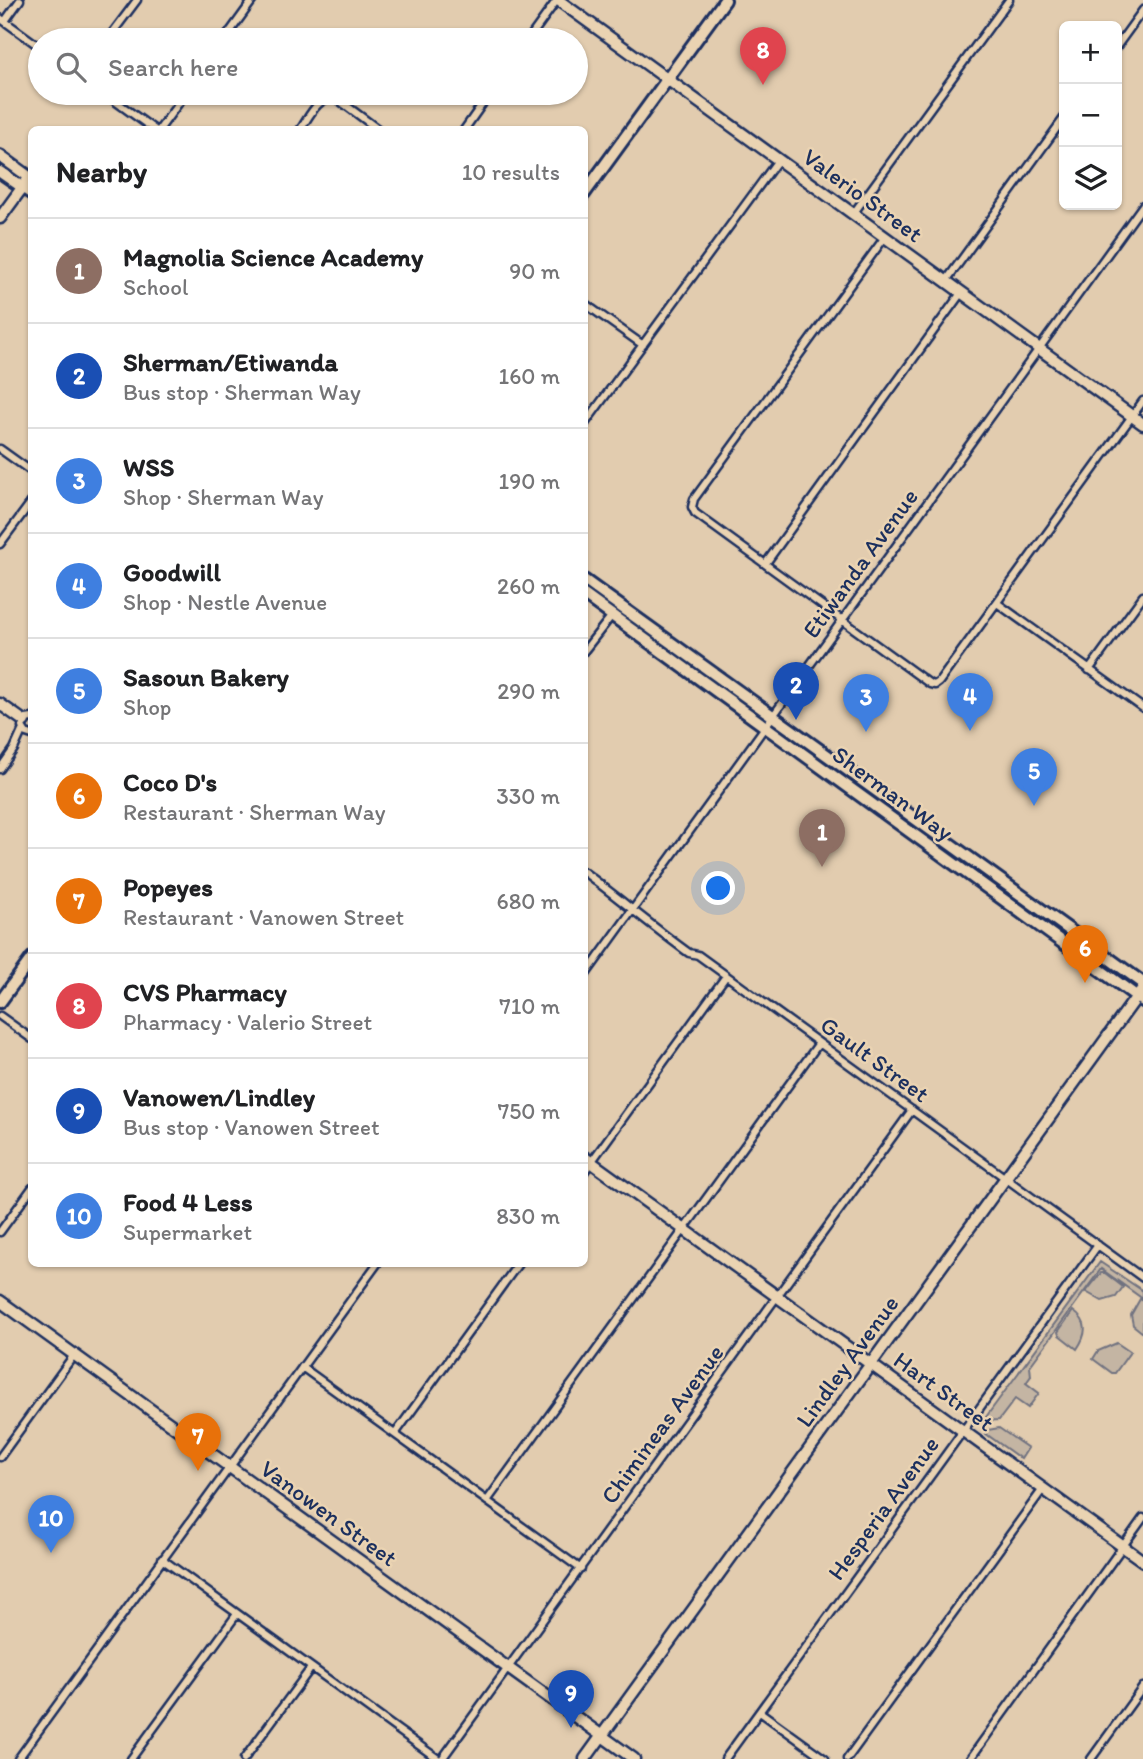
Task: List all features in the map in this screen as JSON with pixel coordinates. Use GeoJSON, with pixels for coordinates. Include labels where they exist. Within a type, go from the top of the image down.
{"type":"FeatureCollection","features":[{"type":"Feature","properties":{"kind":"main road","name":"Valerio Street"},"geometry":{"type":"LineString","coordinates":[[558,0],[1143,424]]}},
{"type":"Feature","properties":{"kind":"main road"},"geometry":{"type":"LineString","coordinates":[[588,189],[725,0]]}},
{"type":"Feature","properties":{"kind":"main road"},"geometry":{"type":"LineString","coordinates":[[0,156],[28,185]]}},
{"type":"Feature","properties":{"kind":"main road"},"geometry":{"type":"LineString","coordinates":[[0,172],[28,185]]}},
{"type":"Feature","properties":{"kind":"main road"},"geometry":{"type":"LineString","coordinates":[[0,218],[28,185]]}},
{"type":"Feature","properties":{"kind":"main road","name":"Sherman Way"},"geometry":{"type":"LineString","coordinates":[[588,583],[1143,983]]}},
{"type":"Feature","properties":{"kind":"main road","name":"Sherman Way"},"geometry":{"type":"LineString","coordinates":[[588,598],[1141,995]]}},
{"type":"Feature","properties":{"kind":"main road"},"geometry":{"type":"LineString","coordinates":[[0,704],[28,721]]}},
{"type":"Feature","properties":{"kind":"main road"},"geometry":{"type":"LineString","coordinates":[[0,1002],[28,964]]}},
{"type":"Feature","properties":{"kind":"main road","name":"Lindley Avenue"},"geometry":{"type":"LineString","coordinates":[[585,1759],[1005,1178],[1141,995]]}},
{"type":"Feature","properties":{"kind":"main road","name":"Hart Street"},"geometry":{"type":"LineString","coordinates":[[588,1159],[1143,1561]]}},
{"type":"Feature","properties":{"kind":"main road","name":"Vanowen Street"},"geometry":{"type":"LineString","coordinates":[[0,1301],[634,1759]]}},
{"type":"Feature","properties":{"kind":"street"},"geometry":{"type":"LineString","coordinates":[[20,0],[2,19],[28,38]]}},
{"type":"Feature","properties":{"kind":"street"},"geometry":{"type":"LineString","coordinates":[[116,28],[137,0]]}},
{"type":"Feature","properties":{"kind":"street"},"geometry":{"type":"LineString","coordinates":[[233,28],[253,0]]}},
{"type":"Feature","properties":{"kind":"street"},"geometry":{"type":"LineString","coordinates":[[537,28],[558,0]]}},
{"type":"Feature","properties":{"kind":"street"},"geometry":{"type":"LineString","coordinates":[[853,214],[1009,0]]}},
{"type":"Feature","properties":{"kind":"street"},"geometry":{"type":"LineString","coordinates":[[1122,39],[1143,10]]}},
{"type":"Feature","properties":{"kind":"street"},"geometry":{"type":"LineString","coordinates":[[121,105],[151,126]]}},
{"type":"Feature","properties":{"kind":"street"},"geometry":{"type":"LineString","coordinates":[[160,126],[177,105]]}},
{"type":"Feature","properties":{"kind":"street"},"geometry":{"type":"LineString","coordinates":[[303,126],[318,105]]}},
{"type":"Feature","properties":{"kind":"street"},"geometry":{"type":"LineString","coordinates":[[343,105],[373,126]]}},
{"type":"Feature","properties":{"kind":"street"},"geometry":{"type":"LineString","coordinates":[[467,126],[482,105]]}},
{"type":"Feature","properties":{"kind":"street"},"geometry":{"type":"LineString","coordinates":[[946,281],[1059,125]]}},
{"type":"Feature","properties":{"kind":"street"},"geometry":{"type":"LineString","coordinates":[[588,420],[778,160]]}},
{"type":"Feature","properties":{"kind":"street","name":"Etiwanda Avenue"},"geometry":{"type":"LineString","coordinates":[[588,971],[1143,205]]}},
{"type":"Feature","properties":{"kind":"street"},"geometry":{"type":"LineString","coordinates":[[885,237],[694,499],[692,507],[695,513],[935,685],[1143,401]]}},
{"type":"Feature","properties":{"kind":"street"},"geometry":{"type":"LineString","coordinates":[[766,563],[961,293]]}},
{"type":"Feature","properties":{"kind":"street"},"geometry":{"type":"LineString","coordinates":[[588,306],[643,345]]}},
{"type":"Feature","properties":{"kind":"street"},"geometry":{"type":"LineString","coordinates":[[0,449],[28,469]]}},
{"type":"Feature","properties":{"kind":"street"},"geometry":{"type":"LineString","coordinates":[[0,544],[28,506]]}},
{"type":"Feature","properties":{"kind":"street"},"geometry":{"type":"LineString","coordinates":[[1089,670],[1143,596]]}},
{"type":"Feature","properties":{"kind":"street"},"geometry":{"type":"LineString","coordinates":[[997,603],[1143,708]]}},
{"type":"Feature","properties":{"kind":"street"},"geometry":{"type":"LineString","coordinates":[[588,646],[612,615],[622,607]]}},
{"type":"Feature","properties":{"kind":"street"},"geometry":{"type":"LineString","coordinates":[[0,769],[28,721]]}},
{"type":"Feature","properties":{"kind":"street"},"geometry":{"type":"LineString","coordinates":[[14,749],[28,737]]}},
{"type":"Feature","properties":{"kind":"street","name":"Gault Street"},"geometry":{"type":"LineString","coordinates":[[588,876],[633,909],[639,917],[689,953],[698,955],[1143,1278]]}},
{"type":"Feature","properties":{"kind":"street"},"geometry":{"type":"LineString","coordinates":[[588,1159],[726,976]]}},
{"type":"Feature","properties":{"kind":"street"},"geometry":{"type":"LineString","coordinates":[[0,1016],[28,1036]]}},
{"type":"Feature","properties":{"kind":"street"},"geometry":{"type":"LineString","coordinates":[[488,1501],[819,1043]]}},
{"type":"Feature","properties":{"kind":"street","name":"Chimineas Avenue"},"geometry":{"type":"LineString","coordinates":[[440,1759],[581,1569],[912,1110]]}},
{"type":"Feature","properties":{"kind":"street"},"geometry":{"type":"LineString","coordinates":[[0,1231],[28,1193]]}},
{"type":"Feature","properties":{"kind":"street","name":"Hesperia Avenue"},"geometry":{"type":"LineString","coordinates":[[725,1759],[1098,1245]]}},
{"type":"Feature","properties":{"kind":"street"},"geometry":{"type":"LineString","coordinates":[[18,1759],[375,1267]]}},
{"type":"Feature","properties":{"kind":"street"},"geometry":{"type":"LineString","coordinates":[[395,1434],[516,1267]]}},
{"type":"Feature","properties":{"kind":"street"},"geometry":{"type":"LineString","coordinates":[[0,1457],[74,1355]]}},
{"type":"Feature","properties":{"kind":"street"},"geometry":{"type":"LineString","coordinates":[[302,1367],[581,1569]]}},
{"type":"Feature","properties":{"kind":"street"},"geometry":{"type":"LineString","coordinates":[[847,1759],[1043,1489]]}},
{"type":"Feature","properties":{"kind":"street"},"geometry":{"type":"LineString","coordinates":[[970,1759],[1143,1518]]}},
{"type":"Feature","properties":{"kind":"street"},"geometry":{"type":"LineString","coordinates":[[162,1559],[440,1759]]}},
{"type":"Feature","properties":{"kind":"street"},"geometry":{"type":"LineString","coordinates":[[131,1759],[237,1614]]}},
{"type":"Feature","properties":{"kind":"street"},"geometry":{"type":"LineString","coordinates":[[244,1759],[311,1668]]}},
{"type":"Feature","properties":{"kind":"street"},"geometry":{"type":"LineString","coordinates":[[1091,1759],[1143,1687]]}},
{"type":"Feature","properties":{"kind":"street"},"geometry":{"type":"LineString","coordinates":[[760,1712],[825,1759]]}},
{"type":"Feature","properties":{"kind":"shaded area"},"geometry":{"type":"Polygon","coordinates":[[[1100,1262],[1143,1291],[1143,1299],[1101,1269],[1030,1366],[1031,1376],[1026,1383],[1039,1393],[1028,1408],[1015,1399],[999,1420],[983,1421],[1100,1262]]]}},
{"type":"Feature","properties":{"kind":"shaded area"},"geometry":{"type":"Polygon","coordinates":[[[1101,1273],[1105,1273],[1123,1287],[1116,1297],[1102,1301],[1086,1292],[1101,1273]]]}},
{"type":"Feature","properties":{"kind":"shaded area"},"geometry":{"type":"Polygon","coordinates":[[[1140,1299],[1143,1301],[1143,1333],[1133,1325],[1131,1315],[1140,1299]]]}},
{"type":"Feature","properties":{"kind":"shaded area"},"geometry":{"type":"Polygon","coordinates":[[[1073,1311],[1082,1319],[1085,1329],[1077,1349],[1058,1332],[1073,1311]]]}},
{"type":"Feature","properties":{"kind":"shaded area"},"geometry":{"type":"Polygon","coordinates":[[[1117,1343],[1130,1352],[1115,1373],[1112,1373],[1093,1359],[1098,1351],[1117,1343]]]}},
{"type":"Feature","properties":{"kind":"shaded area"},"geometry":{"type":"Polygon","coordinates":[[[999,1428],[1028,1448],[1021,1459],[982,1431],[999,1428]]]}},
{"type":"Feature","properties":{"kind":"place","name":"CVS Pharmacy"},"geometry":{"type":"Point","coordinates":[763,85]}},
{"type":"Feature","properties":{"kind":"place","name":"Sherman/Etiwanda"},"geometry":{"type":"Point","coordinates":[796,720]}},
{"type":"Feature","properties":{"kind":"place","name":"Goodwill"},"geometry":{"type":"Point","coordinates":[970,731]}},
{"type":"Feature","properties":{"kind":"place","name":"WSS"},"geometry":{"type":"Point","coordinates":[866,732]}},
{"type":"Feature","properties":{"kind":"place","name":"Sasoun Bakery"},"geometry":{"type":"Point","coordinates":[1034,806]}},
{"type":"Feature","properties":{"kind":"place","name":"Magnolia Science Academy"},"geometry":{"type":"Point","coordinates":[822,867]}},
{"type":"Feature","properties":{"kind":"place","name":"Coco D's"},"geometry":{"type":"Point","coordinates":[1085,983]}},
{"type":"Feature","properties":{"kind":"place","name":"Popeyes"},"geometry":{"type":"Point","coordinates":[198,1471]}},
{"type":"Feature","properties":{"kind":"place","name":"Food 4 Less"},"geometry":{"type":"Point","coordinates":[51,1553]}},
{"type":"Feature","properties":{"kind":"place","name":"Vanowen/Lindley"},"geometry":{"type":"Point","coordinates":[571,1728]}}]}
